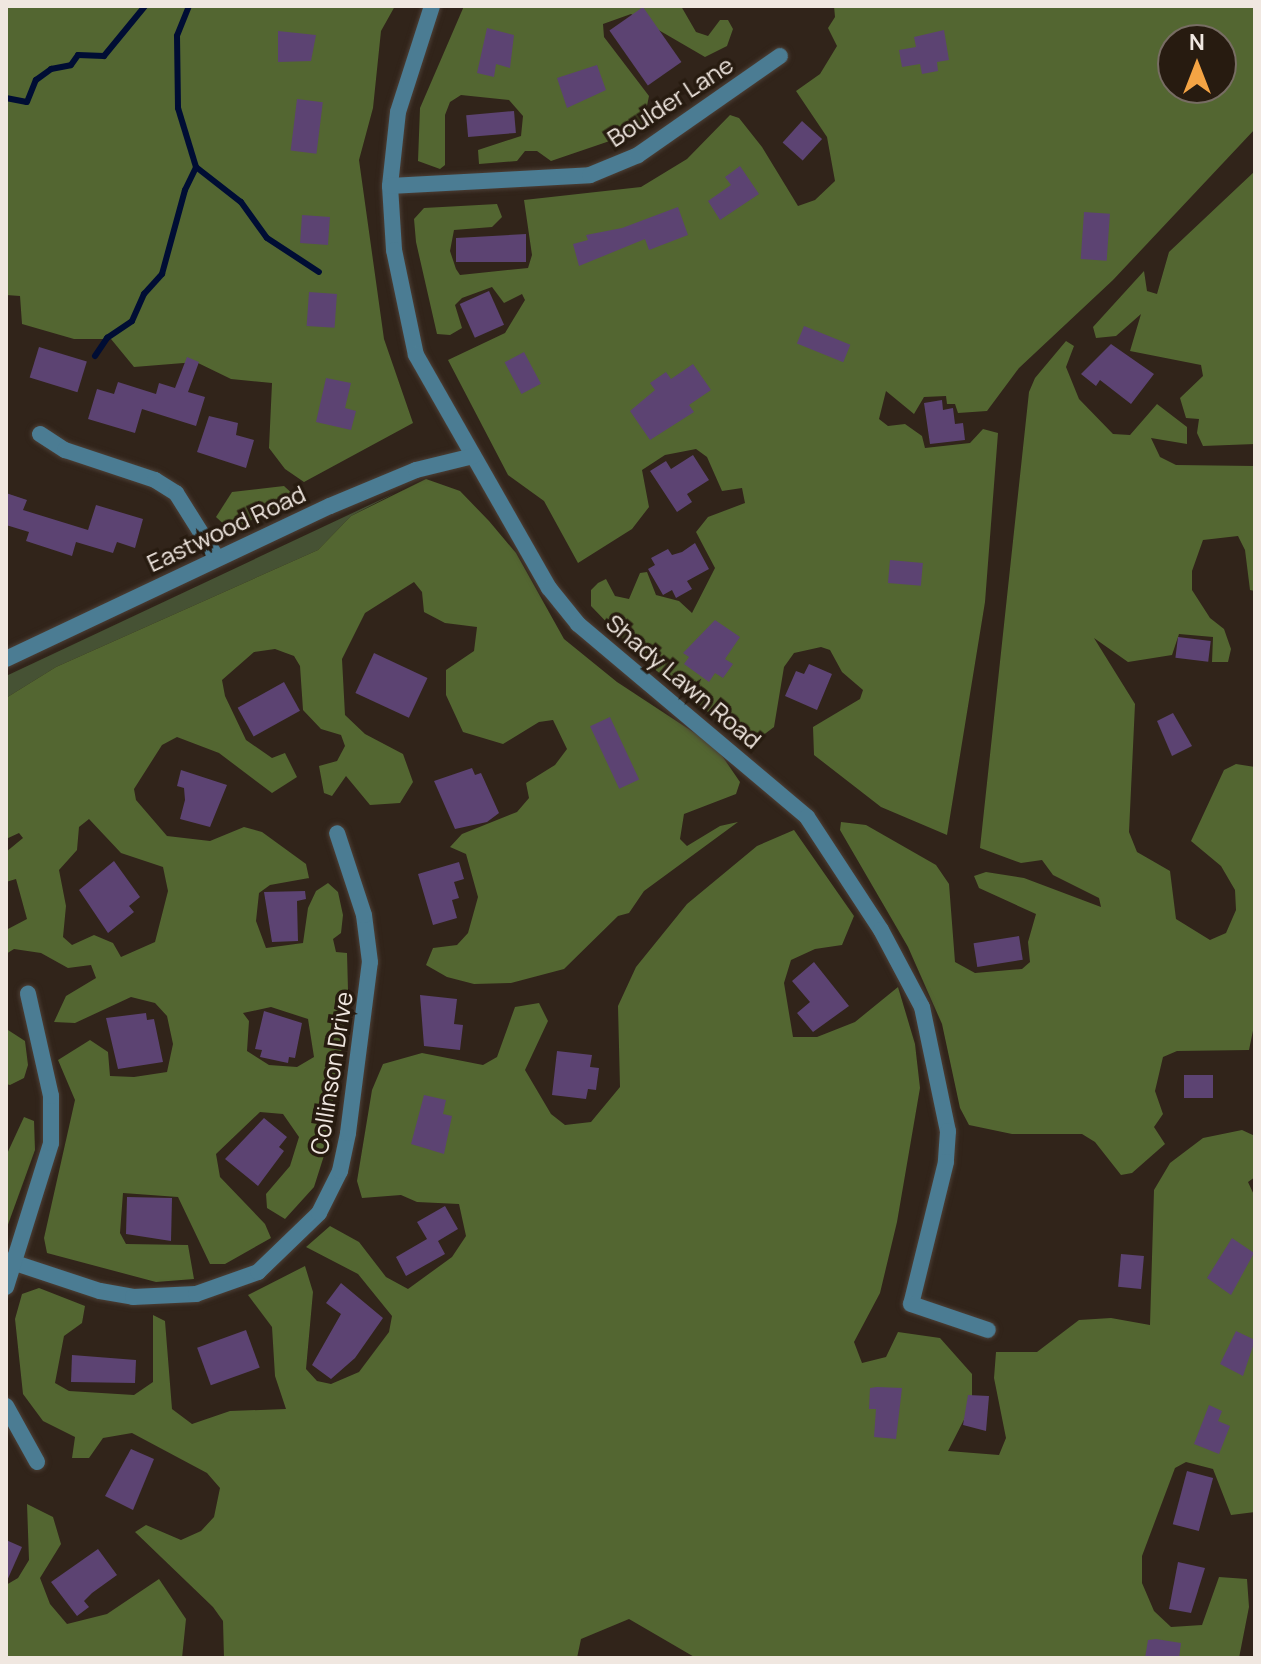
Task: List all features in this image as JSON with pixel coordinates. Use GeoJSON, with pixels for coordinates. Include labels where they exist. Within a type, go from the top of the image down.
{"type":"FeatureCollection","features":[{"type":"Feature","properties":{"kind":"street","name":"Shady Lawn Road"},"geometry":{"type":"LineString","coordinates":[[432,6],[398,112],[390,186],[394,250],[416,355],[549,588],[578,624],[807,817],[881,930],[922,1007],[948,1131],[946,1162],[911,1304],[988,1330]]}},
{"type":"Feature","properties":{"kind":"street","name":"Boulder Lane"},"geometry":{"type":"LineString","coordinates":[[390,186],[590,175],[638,155],[780,56]]}},
{"type":"Feature","properties":{"kind":"street"},"geometry":{"type":"LineString","coordinates":[[40,434],[65,450],[155,480],[176,493],[217,558]]}},
{"type":"Feature","properties":{"kind":"street","name":"Eastwood Road"},"geometry":{"type":"LineString","coordinates":[[6,659],[217,558],[416,470],[473,456]]}},
{"type":"Feature","properties":{"kind":"street","name":"Collinson Drive"},"geometry":{"type":"LineString","coordinates":[[10,1262],[133,1297],[196,1294],[258,1272],[319,1213],[340,1171],[348,1133],[370,962],[364,915],[337,833]]}},
{"type":"Feature","properties":{"kind":"street"},"geometry":{"type":"LineString","coordinates":[[6,1287],[10,1262],[47,1169],[52,1132],[51,1096],[28,994]]}},
{"type":"Feature","properties":{"kind":"street"},"geometry":{"type":"LineString","coordinates":[[6,1406],[37,1462]]}},
{"type":"Feature","properties":{"kind":"green space"},"geometry":{"type":"Polygon","coordinates":[[[6,6],[395,6],[381,31],[373,108],[359,160],[384,339],[413,423],[304,482],[285,469],[269,448],[272,383],[231,379],[196,362],[134,367],[111,339],[74,339],[22,324],[20,296],[6,295],[6,6]]]}},
{"type":"Feature","properties":{"kind":"green space"},"geometry":{"type":"Polygon","coordinates":[[[464,6],[681,6],[696,32],[708,36],[720,20],[728,20],[733,29],[727,46],[705,57],[631,14],[603,24],[604,37],[649,96],[642,130],[551,161],[537,151],[525,151],[517,161],[479,164],[478,150],[521,136],[523,116],[509,100],[461,95],[450,102],[445,115],[445,165],[440,169],[418,161],[420,108],[464,6]]]}},
{"type":"Feature","properties":{"kind":"green space"},"geometry":{"type":"Polygon","coordinates":[[[834,6],[1255,6],[1255,129],[1113,280],[1019,368],[987,411],[958,413],[955,404],[947,404],[946,396],[924,397],[914,414],[886,391],[879,419],[888,426],[905,424],[922,436],[925,448],[970,443],[983,429],[998,433],[985,602],[947,835],[881,807],[814,755],[813,727],[860,699],[863,690],[842,672],[830,650],[821,647],[794,653],[784,667],[774,727],[758,739],[739,735],[713,716],[642,659],[591,606],[591,590],[598,583],[606,579],[615,596],[629,599],[640,573],[647,572],[656,595],[679,601],[692,613],[715,568],[696,532],[708,517],[745,503],[742,488],[722,491],[707,457],[696,449],[665,455],[642,470],[649,507],[632,529],[578,563],[544,501],[508,475],[448,360],[505,333],[525,300],[522,294],[504,303],[492,287],[462,298],[455,305],[462,328],[450,335],[437,334],[416,242],[414,219],[424,208],[497,204],[502,217],[492,227],[454,230],[450,251],[456,269],[460,275],[528,268],[532,255],[524,200],[641,187],[687,159],[730,115],[739,118],[762,147],[798,206],[815,200],[835,181],[827,137],[796,91],[820,74],[837,46],[828,28],[835,17],[834,6]]]}},
{"type":"Feature","properties":{"kind":"green space"},"geometry":{"type":"Polygon","coordinates":[[[1255,171],[1255,444],[1203,446],[1197,433],[1199,419],[1186,418],[1180,398],[1203,376],[1201,365],[1130,351],[1141,314],[1116,336],[1096,338],[1093,327],[1144,271],[1147,291],[1157,294],[1169,252],[1255,171]]]}},
{"type":"Feature","properties":{"kind":"green space"},"geometry":{"type":"Polygon","coordinates":[[[1066,341],[1074,346],[1066,367],[1079,399],[1113,434],[1130,435],[1157,404],[1187,427],[1187,444],[1151,438],[1160,457],[1176,465],[1255,466],[1255,591],[1250,590],[1245,550],[1238,536],[1203,540],[1192,571],[1192,590],[1210,618],[1224,629],[1231,649],[1228,662],[1212,662],[1213,637],[1179,634],[1172,655],[1128,662],[1094,638],[1135,704],[1129,832],[1137,852],[1170,871],[1176,919],[1210,940],[1226,933],[1236,910],[1235,890],[1221,866],[1191,841],[1224,770],[1236,764],[1255,767],[1255,1021],[1249,1050],[1177,1051],[1163,1057],[1155,1091],[1163,1114],[1154,1127],[1165,1144],[1132,1173],[1121,1175],[1095,1142],[1082,1134],[1012,1134],[969,1125],[960,1108],[942,1024],[908,947],[840,830],[841,822],[866,825],[936,865],[949,884],[955,962],[975,973],[1022,969],[1030,962],[1028,942],[1036,914],[979,888],[974,876],[986,872],[1024,878],[1101,907],[1099,898],[1053,875],[1042,860],[1021,863],[980,848],[1029,392],[1035,378],[1066,341]]]}},
{"type":"Feature","properties":{"kind":"green space"},"geometry":{"type":"Polygon","coordinates":[[[426,479],[460,491],[516,553],[564,639],[617,682],[716,747],[740,782],[736,794],[684,814],[680,839],[687,846],[720,826],[738,822],[644,891],[629,913],[618,916],[564,969],[511,983],[474,984],[447,977],[426,965],[433,948],[457,945],[468,933],[478,897],[466,854],[450,847],[462,834],[517,812],[529,798],[526,783],[555,765],[567,749],[553,720],[539,722],[503,744],[463,732],[446,695],[446,670],[474,651],[477,627],[445,623],[424,612],[422,592],[414,582],[365,613],[342,659],[345,715],[365,734],[403,754],[413,782],[400,803],[370,805],[346,776],[332,796],[324,793],[319,766],[337,761],[345,746],[341,735],[321,729],[303,710],[300,666],[294,656],[275,649],[254,652],[222,680],[225,696],[246,740],[272,758],[285,753],[297,777],[272,793],[219,753],[177,737],[162,745],[134,789],[136,800],[167,836],[210,841],[244,827],[262,832],[306,864],[309,878],[270,885],[259,893],[256,921],[266,948],[303,943],[308,908],[316,891],[328,883],[338,892],[343,915],[341,933],[333,939],[336,952],[347,953],[348,990],[341,1053],[330,1053],[336,1074],[328,1143],[314,1187],[285,1219],[267,1208],[266,1194],[290,1166],[299,1137],[283,1114],[260,1112],[216,1154],[220,1177],[265,1224],[271,1238],[225,1264],[210,1264],[178,1197],[123,1193],[120,1233],[126,1244],[188,1245],[194,1279],[156,1282],[47,1253],[44,1238],[75,1100],[58,1060],[90,1040],[108,1052],[110,1076],[134,1077],[167,1072],[173,1044],[167,1016],[155,1003],[131,997],[75,1023],[54,1022],[66,996],[96,978],[91,965],[68,968],[41,953],[14,949],[6,954],[6,930],[27,919],[16,879],[6,882],[6,852],[23,838],[19,833],[6,839],[6,698],[56,667],[318,550],[351,516],[426,479]],[[89,819],[79,827],[77,850],[59,870],[66,906],[63,937],[72,945],[94,935],[113,943],[121,957],[155,942],[168,891],[163,867],[121,853],[89,819]],[[271,1007],[243,1013],[249,1021],[247,1051],[269,1065],[297,1067],[314,1057],[308,1019],[271,1007]]]}},
{"type":"Feature","properties":{"kind":"green space"},"geometry":{"type":"Polygon","coordinates":[[[284,486],[296,497],[244,524],[229,529],[216,517],[232,492],[284,486]]]}},
{"type":"Feature","properties":{"kind":"green space"},"geometry":{"type":"Polygon","coordinates":[[[395,493],[351,516],[318,550],[56,667],[6,698],[6,676],[395,493]]]}},
{"type":"Feature","properties":{"kind":"green space"},"geometry":{"type":"Polygon","coordinates":[[[794,830],[854,916],[842,945],[815,949],[791,960],[784,983],[793,1037],[817,1037],[855,1022],[898,987],[915,1044],[920,1088],[897,1222],[880,1293],[854,1342],[862,1363],[886,1357],[898,1332],[940,1338],[972,1374],[972,1404],[948,1451],[999,1455],[1006,1438],[994,1378],[996,1352],[1037,1352],[1079,1320],[1111,1318],[1150,1325],[1154,1190],[1170,1163],[1203,1138],[1242,1130],[1255,1136],[1255,1177],[1248,1182],[1255,1197],[1255,1512],[1231,1515],[1213,1469],[1186,1462],[1175,1468],[1142,1556],[1142,1583],[1154,1611],[1171,1627],[1202,1625],[1219,1577],[1247,1579],[1249,1607],[1239,1658],[696,1658],[629,1619],[581,1639],[577,1658],[224,1658],[223,1621],[213,1607],[135,1532],[146,1525],[181,1540],[201,1531],[214,1517],[220,1488],[207,1473],[132,1433],[103,1438],[89,1458],[72,1458],[75,1437],[43,1421],[23,1394],[15,1319],[22,1294],[39,1288],[85,1306],[82,1323],[64,1336],[55,1383],[69,1391],[134,1395],[153,1382],[153,1315],[165,1321],[172,1409],[192,1424],[230,1411],[286,1409],[275,1376],[272,1327],[248,1295],[305,1266],[313,1292],[306,1369],[317,1381],[331,1384],[359,1372],[389,1332],[392,1316],[358,1274],[306,1247],[330,1226],[359,1242],[386,1277],[408,1289],[452,1257],[466,1236],[459,1204],[417,1202],[401,1195],[362,1198],[357,1181],[372,1090],[383,1064],[422,1053],[483,1065],[497,1057],[515,1007],[539,1003],[548,1021],[525,1070],[551,1114],[565,1125],[591,1122],[620,1087],[618,1006],[636,967],[687,904],[757,846],[794,830]]]}},
{"type":"Feature","properties":{"kind":"green space"},"geometry":{"type":"Polygon","coordinates":[[[8,1030],[25,1041],[28,1065],[24,1078],[10,1085],[6,1084],[8,1030]]]}},
{"type":"Feature","properties":{"kind":"green space"},"geometry":{"type":"Polygon","coordinates":[[[24,1117],[34,1121],[35,1150],[6,1230],[6,1156],[24,1117]]]}},
{"type":"Feature","properties":{"kind":"green space"},"geometry":{"type":"Polygon","coordinates":[[[27,1504],[53,1517],[61,1544],[40,1578],[50,1604],[67,1624],[107,1614],[159,1579],[186,1619],[182,1658],[6,1658],[6,1585],[18,1578],[29,1560],[27,1504]]]}},
{"type":"Feature","properties":{"kind":"building"},"geometry":{"type":"Polygon","coordinates":[[[643,7],[681,62],[648,85],[609,31],[643,7]]]}},
{"type":"Feature","properties":{"kind":"building"},"geometry":{"type":"Polygon","coordinates":[[[487,28],[514,35],[510,68],[496,64],[494,77],[477,73],[487,28]]]}},
{"type":"Feature","properties":{"kind":"building"},"geometry":{"type":"Polygon","coordinates":[[[944,30],[949,60],[937,62],[938,71],[922,74],[920,64],[902,67],[899,50],[916,47],[914,37],[944,30]]]}},
{"type":"Feature","properties":{"kind":"building"},"geometry":{"type":"Polygon","coordinates":[[[278,31],[316,35],[311,61],[278,62],[278,31]]]}},
{"type":"Feature","properties":{"kind":"building"},"geometry":{"type":"Polygon","coordinates":[[[597,65],[606,90],[567,108],[557,78],[597,65]]]}},
{"type":"Feature","properties":{"kind":"building"},"geometry":{"type":"Polygon","coordinates":[[[297,99],[323,102],[316,154],[291,151],[297,99]]]}},
{"type":"Feature","properties":{"kind":"building"},"geometry":{"type":"Polygon","coordinates":[[[514,111],[516,133],[468,137],[466,115],[514,111]]]}},
{"type":"Feature","properties":{"kind":"building"},"geometry":{"type":"Polygon","coordinates":[[[802,121],[822,139],[803,161],[783,143],[802,121]]]}},
{"type":"Feature","properties":{"kind":"building"},"geometry":{"type":"Polygon","coordinates":[[[740,166],[759,194],[720,220],[708,201],[731,185],[725,177],[740,166]]]}},
{"type":"Feature","properties":{"kind":"building"},"geometry":{"type":"Polygon","coordinates":[[[678,207],[688,235],[649,250],[645,239],[579,266],[573,244],[588,240],[586,235],[622,228],[678,207]]]}},
{"type":"Feature","properties":{"kind":"building"},"geometry":{"type":"Polygon","coordinates":[[[1084,212],[1110,214],[1107,261],[1081,259],[1084,212]]]}},
{"type":"Feature","properties":{"kind":"building"},"geometry":{"type":"Polygon","coordinates":[[[302,215],[330,217],[328,245],[300,243],[302,215]]]}},
{"type":"Feature","properties":{"kind":"building"},"geometry":{"type":"Polygon","coordinates":[[[526,234],[526,262],[456,262],[456,238],[526,234]]]}},
{"type":"Feature","properties":{"kind":"building"},"geometry":{"type":"Polygon","coordinates":[[[489,291],[504,325],[475,338],[460,304],[489,291]]]}},
{"type":"Feature","properties":{"kind":"building"},"geometry":{"type":"Polygon","coordinates":[[[309,292],[337,294],[335,328],[307,326],[309,292]]]}},
{"type":"Feature","properties":{"kind":"building"},"geometry":{"type":"Polygon","coordinates":[[[804,326],[850,345],[843,362],[797,344],[804,326]]]}},
{"type":"Feature","properties":{"kind":"building"},"geometry":{"type":"Polygon","coordinates":[[[1111,344],[1154,374],[1131,404],[1100,380],[1096,386],[1081,374],[1111,344]]]}},
{"type":"Feature","properties":{"kind":"building"},"geometry":{"type":"Polygon","coordinates":[[[39,347],[87,362],[77,392],[30,378],[39,347]]]}},
{"type":"Feature","properties":{"kind":"building"},"geometry":{"type":"Polygon","coordinates":[[[524,352],[541,384],[521,394],[505,362],[524,352]]]}},
{"type":"Feature","properties":{"kind":"building"},"geometry":{"type":"Polygon","coordinates":[[[187,357],[199,362],[188,392],[205,397],[196,426],[142,409],[135,433],[88,419],[97,389],[114,394],[118,382],[156,394],[159,383],[175,388],[187,357]]]}},
{"type":"Feature","properties":{"kind":"building"},"geometry":{"type":"Polygon","coordinates":[[[693,364],[711,390],[689,405],[694,412],[650,440],[630,411],[655,390],[650,383],[666,372],[671,379],[693,364]]]}},
{"type":"Feature","properties":{"kind":"building"},"geometry":{"type":"Polygon","coordinates":[[[326,378],[351,383],[345,408],[356,411],[351,430],[316,422],[326,378]]]}},
{"type":"Feature","properties":{"kind":"building"},"geometry":{"type":"Polygon","coordinates":[[[942,400],[943,410],[953,408],[955,424],[963,423],[965,440],[930,444],[924,403],[942,400]]]}},
{"type":"Feature","properties":{"kind":"building"},"geometry":{"type":"Polygon","coordinates":[[[209,416],[238,423],[236,435],[254,440],[246,468],[197,452],[209,416]]]}},
{"type":"Feature","properties":{"kind":"building"},"geometry":{"type":"Polygon","coordinates":[[[693,455],[709,480],[687,494],[692,502],[677,512],[650,471],[666,461],[671,469],[693,455]]]}},
{"type":"Feature","properties":{"kind":"building"},"geometry":{"type":"Polygon","coordinates":[[[6,493],[27,500],[23,510],[88,530],[96,505],[143,519],[135,548],[117,542],[113,553],[76,542],[72,556],[26,541],[29,532],[6,525],[6,493]]]}},
{"type":"Feature","properties":{"kind":"building"},"geometry":{"type":"Polygon","coordinates":[[[695,543],[709,569],[687,581],[692,589],[676,598],[672,590],[663,595],[648,569],[655,565],[651,558],[668,549],[672,555],[682,552],[695,543]]]}},
{"type":"Feature","properties":{"kind":"building"},"geometry":{"type":"Polygon","coordinates":[[[890,560],[923,563],[921,586],[888,583],[890,560]]]}},
{"type":"Feature","properties":{"kind":"building"},"geometry":{"type":"Polygon","coordinates":[[[715,620],[740,637],[725,659],[733,664],[723,678],[715,673],[709,682],[684,664],[689,657],[683,653],[715,620]]]}},
{"type":"Feature","properties":{"kind":"building"},"geometry":{"type":"Polygon","coordinates":[[[1178,637],[1211,641],[1208,662],[1175,658],[1178,637]]]}},
{"type":"Feature","properties":{"kind":"building"},"geometry":{"type":"Polygon","coordinates":[[[374,653],[427,678],[409,718],[355,693],[374,653]]]}},
{"type":"Feature","properties":{"kind":"building"},"geometry":{"type":"Polygon","coordinates":[[[809,664],[832,674],[817,710],[785,696],[796,671],[804,674],[809,664]]]}},
{"type":"Feature","properties":{"kind":"building"},"geometry":{"type":"Polygon","coordinates":[[[284,682],[300,711],[254,737],[238,708],[284,682]]]}},
{"type":"Feature","properties":{"kind":"building"},"geometry":{"type":"Polygon","coordinates":[[[1173,713],[1192,746],[1172,756],[1157,721],[1173,713]]]}},
{"type":"Feature","properties":{"kind":"building"},"geometry":{"type":"Polygon","coordinates":[[[610,717],[639,780],[619,789],[590,726],[610,717]]]}},
{"type":"Feature","properties":{"kind":"building"},"geometry":{"type":"Polygon","coordinates":[[[472,768],[475,775],[481,773],[499,813],[487,822],[455,829],[434,781],[472,768]]]}},
{"type":"Feature","properties":{"kind":"building"},"geometry":{"type":"Polygon","coordinates":[[[181,770],[227,785],[210,827],[180,819],[185,800],[184,788],[177,786],[181,770]]]}},
{"type":"Feature","properties":{"kind":"building"},"geometry":{"type":"Polygon","coordinates":[[[114,861],[140,897],[129,906],[134,912],[108,933],[79,890],[114,861]]]}},
{"type":"Feature","properties":{"kind":"building"},"geometry":{"type":"Polygon","coordinates":[[[459,862],[464,879],[454,882],[459,898],[452,900],[457,918],[433,925],[418,874],[459,862]]]}},
{"type":"Feature","properties":{"kind":"building"},"geometry":{"type":"Polygon","coordinates":[[[305,891],[306,899],[297,901],[298,941],[272,942],[264,892],[305,891]]]}},
{"type":"Feature","properties":{"kind":"building"},"geometry":{"type":"Polygon","coordinates":[[[1019,936],[1023,960],[977,967],[974,943],[1019,936]]]}},
{"type":"Feature","properties":{"kind":"building"},"geometry":{"type":"Polygon","coordinates":[[[814,962],[849,1006],[813,1032],[797,1013],[810,1002],[792,981],[814,962]]]}},
{"type":"Feature","properties":{"kind":"building"},"geometry":{"type":"Polygon","coordinates":[[[420,995],[457,999],[454,1024],[463,1025],[460,1050],[424,1046],[420,995]]]}},
{"type":"Feature","properties":{"kind":"building"},"geometry":{"type":"Polygon","coordinates":[[[264,1011],[302,1023],[295,1058],[289,1057],[288,1063],[260,1057],[262,1050],[255,1049],[264,1011]]]}},
{"type":"Feature","properties":{"kind":"building"},"geometry":{"type":"Polygon","coordinates":[[[146,1013],[147,1020],[154,1019],[163,1062],[118,1069],[106,1018],[146,1013]]]}},
{"type":"Feature","properties":{"kind":"building"},"geometry":{"type":"Polygon","coordinates":[[[557,1051],[592,1055],[590,1067],[599,1068],[596,1090],[588,1089],[586,1099],[552,1095],[557,1051]]]}},
{"type":"Feature","properties":{"kind":"building"},"geometry":{"type":"Polygon","coordinates":[[[1184,1075],[1213,1075],[1213,1098],[1184,1098],[1184,1075]]]}},
{"type":"Feature","properties":{"kind":"building"},"geometry":{"type":"Polygon","coordinates":[[[424,1095],[446,1100],[443,1114],[452,1116],[444,1154],[411,1144],[424,1095]]]}},
{"type":"Feature","properties":{"kind":"building"},"geometry":{"type":"Polygon","coordinates":[[[264,1118],[287,1137],[279,1147],[284,1151],[258,1186],[225,1159],[264,1118]]]}},
{"type":"Feature","properties":{"kind":"building"},"geometry":{"type":"Polygon","coordinates":[[[127,1197],[172,1198],[171,1241],[126,1234],[127,1197]]]}},
{"type":"Feature","properties":{"kind":"building"},"geometry":{"type":"Polygon","coordinates":[[[445,1206],[458,1229],[438,1241],[445,1254],[406,1276],[396,1257],[427,1239],[417,1222],[445,1206]]]}},
{"type":"Feature","properties":{"kind":"building"},"geometry":{"type":"Polygon","coordinates":[[[1232,1238],[1254,1253],[1231,1295],[1207,1278],[1232,1238]]]}},
{"type":"Feature","properties":{"kind":"building"},"geometry":{"type":"Polygon","coordinates":[[[1121,1254],[1144,1256],[1141,1289],[1118,1287],[1121,1254]]]}},
{"type":"Feature","properties":{"kind":"building"},"geometry":{"type":"Polygon","coordinates":[[[341,1283],[383,1318],[355,1358],[331,1379],[312,1365],[341,1314],[326,1303],[341,1283]]]}},
{"type":"Feature","properties":{"kind":"building"},"geometry":{"type":"Polygon","coordinates":[[[246,1330],[260,1368],[211,1385],[197,1348],[246,1330]]]}},
{"type":"Feature","properties":{"kind":"building"},"geometry":{"type":"Polygon","coordinates":[[[1236,1331],[1255,1340],[1243,1376],[1220,1364],[1236,1331]]]}},
{"type":"Feature","properties":{"kind":"building"},"geometry":{"type":"Polygon","coordinates":[[[72,1355],[136,1360],[135,1383],[71,1382],[72,1355]]]}},
{"type":"Feature","properties":{"kind":"building"},"geometry":{"type":"Polygon","coordinates":[[[870,1388],[902,1388],[896,1439],[874,1437],[876,1409],[869,1409],[870,1388]]]}},
{"type":"Feature","properties":{"kind":"building"},"geometry":{"type":"Polygon","coordinates":[[[968,1395],[989,1396],[986,1431],[963,1425],[968,1395]]]}},
{"type":"Feature","properties":{"kind":"building"},"geometry":{"type":"Polygon","coordinates":[[[1209,1405],[1222,1411],[1218,1421],[1230,1426],[1219,1454],[1194,1444],[1209,1405]]]}},
{"type":"Feature","properties":{"kind":"building"},"geometry":{"type":"Polygon","coordinates":[[[131,1449],[154,1459],[133,1510],[105,1496],[131,1449]]]}},
{"type":"Feature","properties":{"kind":"building"},"geometry":{"type":"Polygon","coordinates":[[[1187,1471],[1213,1478],[1199,1531],[1173,1524],[1187,1471]]]}},
{"type":"Feature","properties":{"kind":"building"},"geometry":{"type":"Polygon","coordinates":[[[6,1540],[22,1547],[6,1583],[6,1540]]]}},
{"type":"Feature","properties":{"kind":"building"},"geometry":{"type":"Polygon","coordinates":[[[98,1549],[117,1575],[84,1601],[89,1607],[77,1616],[51,1582],[98,1549]]]}},
{"type":"Feature","properties":{"kind":"building"},"geometry":{"type":"Polygon","coordinates":[[[1178,1562],[1205,1568],[1191,1613],[1169,1609],[1178,1562]]]}},
{"type":"Feature","properties":{"kind":"building"},"geometry":{"type":"Polygon","coordinates":[[[1148,1640],[1181,1643],[1179,1658],[1145,1658],[1148,1640]]]}},
{"type":"Feature","properties":{"kind":"waterway"},"geometry":{"type":"LineString","coordinates":[[6,98],[27,102],[36,80],[51,69],[71,65],[78,55],[104,56],[145,6]]}},
{"type":"Feature","properties":{"kind":"waterway"},"geometry":{"type":"LineString","coordinates":[[189,6],[177,36],[178,108],[196,167],[241,202],[267,238],[319,272]]}},
{"type":"Feature","properties":{"kind":"waterway"},"geometry":{"type":"LineString","coordinates":[[95,356],[107,338],[132,321],[144,294],[162,274],[185,190],[196,167]]}}]}
